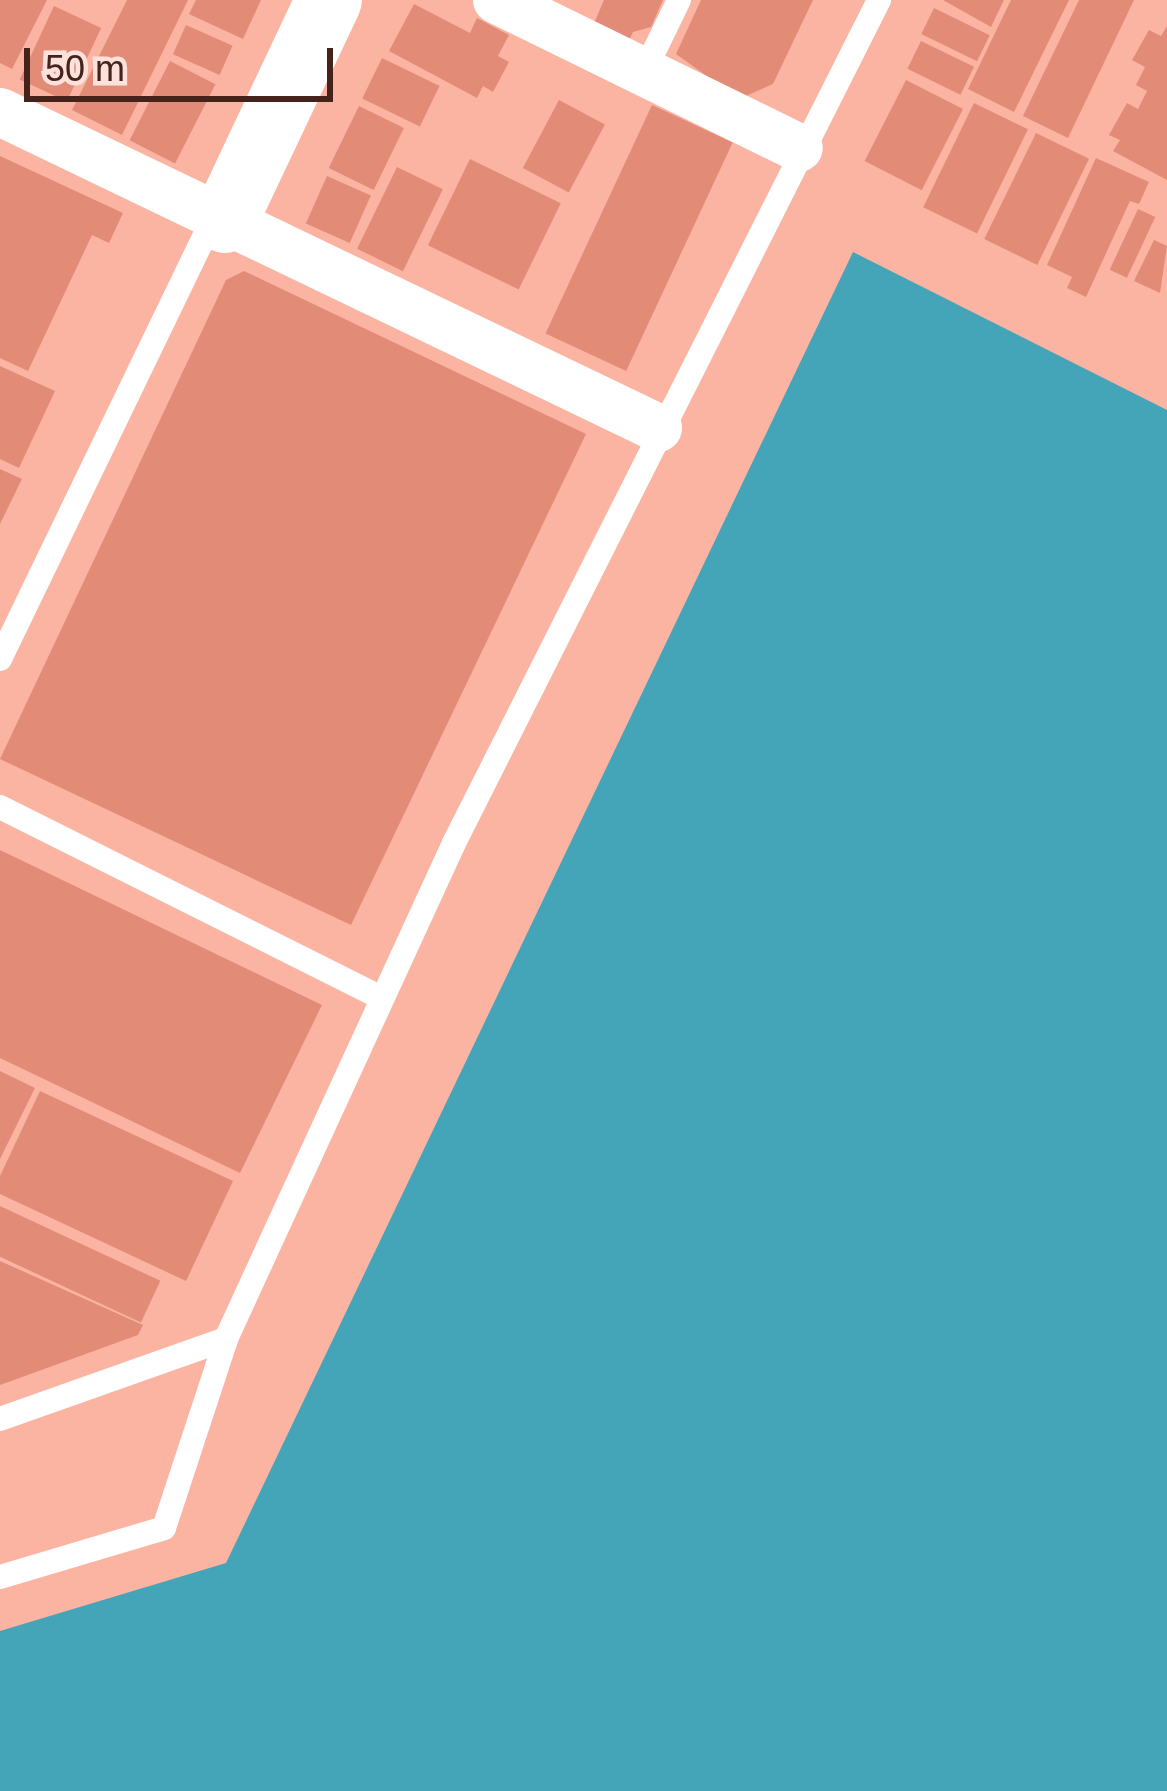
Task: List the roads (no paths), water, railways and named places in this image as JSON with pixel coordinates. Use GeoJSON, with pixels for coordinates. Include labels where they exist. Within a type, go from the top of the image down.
{"type":"FeatureCollection","features":[{"type":"Feature","properties":{"kind":"street"},"geometry":{"type":"LineString","coordinates":[[220,218],[329,0]]}},
{"type":"Feature","properties":{"kind":"street"},"geometry":{"type":"LineString","coordinates":[[497,0],[800,148]]}},
{"type":"Feature","properties":{"kind":"street"},"geometry":{"type":"LineString","coordinates":[[0,112],[658,428]]}},
{"type":"Feature","properties":{"kind":"lane"},"geometry":{"type":"LineString","coordinates":[[644,72],[679,0]]}},
{"type":"Feature","properties":{"kind":"lane"},"geometry":{"type":"LineString","coordinates":[[0,1576],[164,1528],[226,1339],[380,997],[658,428],[879,0]]}},
{"type":"Feature","properties":{"kind":"lane"},"geometry":{"type":"LineString","coordinates":[[0,659],[220,218]]}},
{"type":"Feature","properties":{"kind":"lane"},"geometry":{"type":"LineString","coordinates":[[0,807],[380,997]]}},
{"type":"Feature","properties":{"kind":"lane"},"geometry":{"type":"LineString","coordinates":[[0,1419],[226,1339]]}},
{"type":"Feature","properties":{"kind":"water"},"geometry":{"type":"Polygon","coordinates":[[[853,252],[1167,410],[1167,1791],[0,1791],[0,1631],[226,1563],[853,252]]]}}]}
